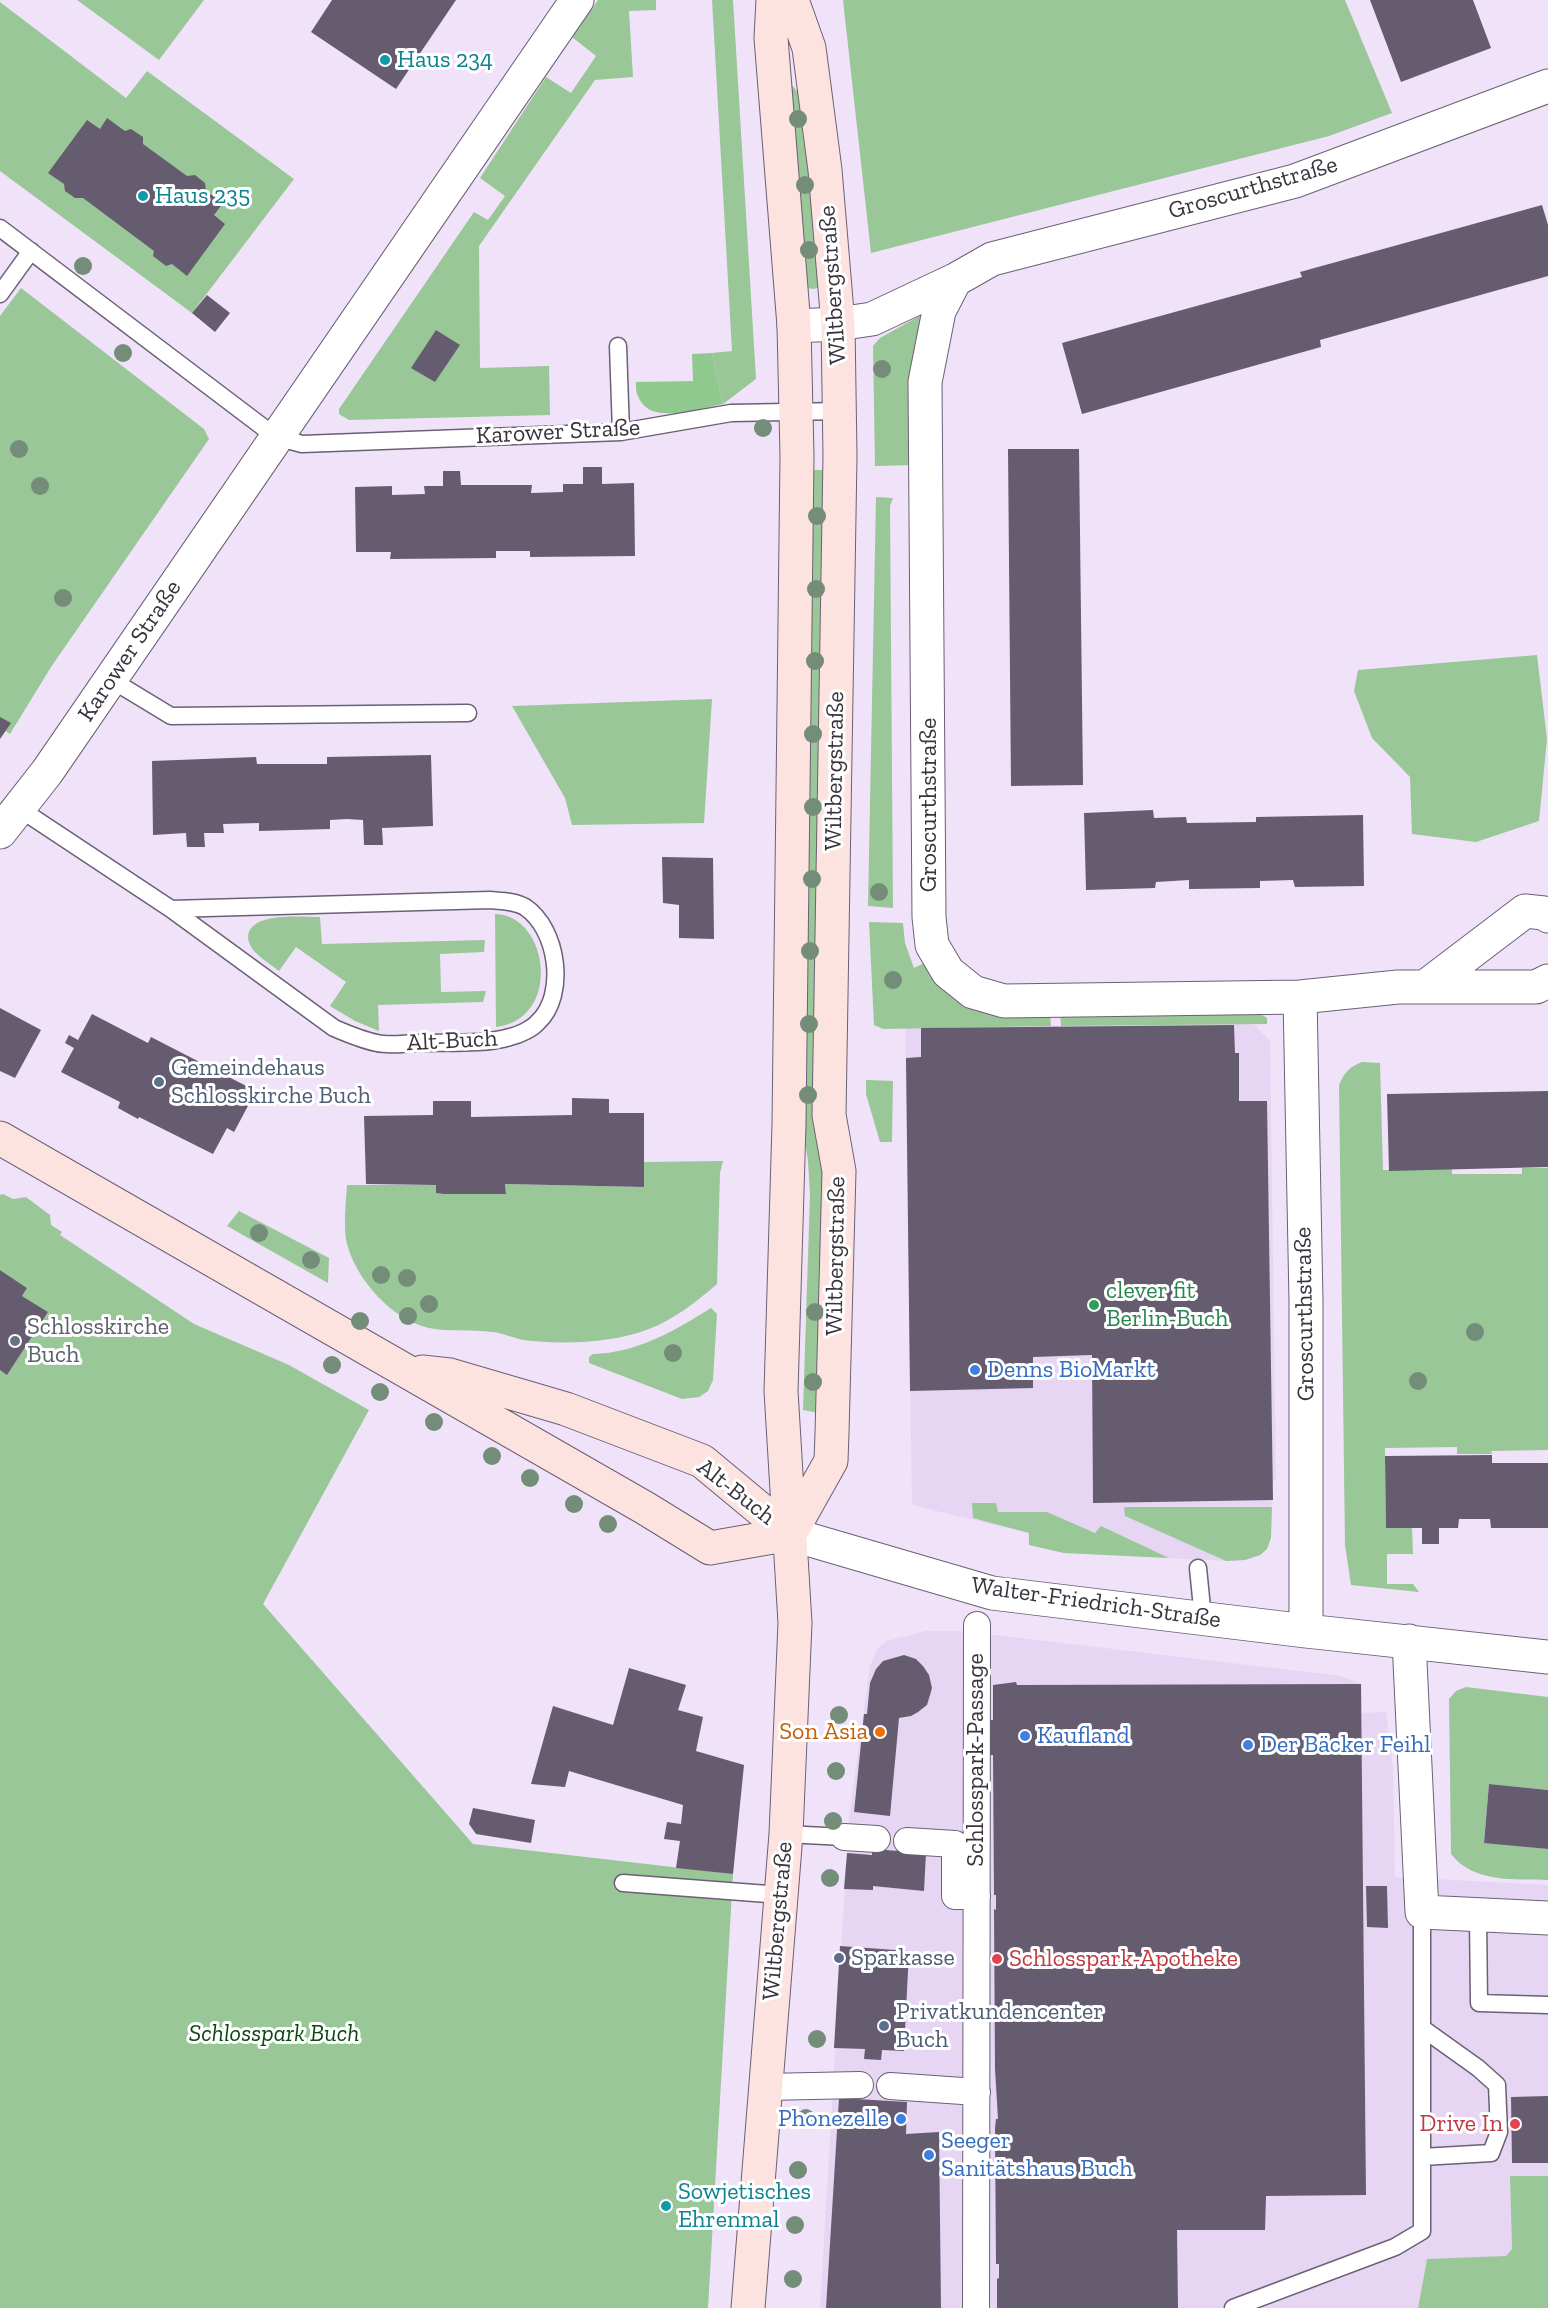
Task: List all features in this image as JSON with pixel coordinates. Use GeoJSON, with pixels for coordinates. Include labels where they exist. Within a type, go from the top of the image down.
{"type":"FeatureCollection","features":[{"type":"Feature","properties":{"kind":"main road","name":"Wiltbergstraße"},"geometry":{"type":"LineString","coordinates":[[748,2308],[786,1834],[795,1623],[781,1391],[789,1124],[797,456],[794,326],[771,38],[772,0]]}},
{"type":"Feature","properties":{"kind":"main road","name":"Wiltbergstraße"},"geometry":{"type":"LineString","coordinates":[[790,1534],[831,1461],[839,1171],[829,1115],[840,411],[838,324],[825,170],[809,48],[792,0]]}},
{"type":"Feature","properties":{"kind":"main road","name":"Alt-Buch"},"geometry":{"type":"LineString","coordinates":[[0,1138],[645,1508],[710,1548],[790,1534]]}},
{"type":"Feature","properties":{"kind":"main road","name":"Alt-Buch"},"geometry":{"type":"LineString","coordinates":[[403,1370],[450,1375],[547,1403],[702,1461],[790,1534]]}},
{"type":"Feature","properties":{"kind":"street","name":"Karower Straße"},"geometry":{"type":"LineString","coordinates":[[9,820],[47,772],[577,0]]}},
{"type":"Feature","properties":{"kind":"street","name":"Groscurthstraße"},"geometry":{"type":"LineString","coordinates":[[794,326],[838,324],[872,319],[955,280],[992,259],[1295,181],[1548,86]]}},
{"type":"Feature","properties":{"kind":"street","name":"Groscurthstraße"},"geometry":{"type":"LineString","coordinates":[[955,280],[939,311],[925,382],[929,918],[932,945],[948,972],[973,992],[1004,1001],[1300,997],[1398,987],[1536,987],[1548,981]]}},
{"type":"Feature","properties":{"kind":"street"},"geometry":{"type":"LineString","coordinates":[[1425,987],[1525,911],[1544,913],[1548,916]]}},
{"type":"Feature","properties":{"kind":"street","name":"Groscurthstraße"},"geometry":{"type":"LineString","coordinates":[[1300,997],[1306,1302],[1306,1631]]}},
{"type":"Feature","properties":{"kind":"street","name":"Walter-Friedrich-Straße"},"geometry":{"type":"LineString","coordinates":[[790,1534],[992,1593],[1306,1631],[1548,1657]]}},
{"type":"Feature","properties":{"kind":"street","name":"Schlosspark-Passage"},"geometry":{"type":"LineString","coordinates":[[976,1625],[976,2308]]}},
{"type":"Feature","properties":{"kind":"street"},"geometry":{"type":"LineString","coordinates":[[1409,1641],[1422,1912],[1548,1918]]}},
{"type":"Feature","properties":{"kind":"street"},"geometry":{"type":"LineString","coordinates":[[844,1837],[877,1839]]}},
{"type":"Feature","properties":{"kind":"street","name":"Schlosspark-Passage"},"geometry":{"type":"LineString","coordinates":[[907,1841],[955,1844],[955,1896],[977,1896]]}},
{"type":"Feature","properties":{"kind":"street"},"geometry":{"type":"LineString","coordinates":[[765,2087],[860,2085]]}},
{"type":"Feature","properties":{"kind":"street"},"geometry":{"type":"LineString","coordinates":[[890,2086],[977,2092]]}},
{"type":"Feature","properties":{"kind":"lane","name":"Karower Straße"},"geometry":{"type":"LineString","coordinates":[[0,228],[133,331],[276,437],[302,444],[621,432],[731,413],[840,411]]}},
{"type":"Feature","properties":{"kind":"lane"},"geometry":{"type":"LineString","coordinates":[[0,294],[31,252]]}},
{"type":"Feature","properties":{"kind":"lane"},"geometry":{"type":"LineString","coordinates":[[618,346],[621,432]]}},
{"type":"Feature","properties":{"kind":"lane"},"geometry":{"type":"LineString","coordinates":[[110,679],[171,716],[468,713]]}},
{"type":"Feature","properties":{"kind":"lane","name":"Alt-Buch"},"geometry":{"type":"LineString","coordinates":[[9,820],[171,909],[334,1028],[357,1038],[380,1044],[491,1040],[511,1037],[538,1023],[547,1011],[555,990],[554,959],[550,940],[541,921],[524,907],[507,901],[171,909]]}},
{"type":"Feature","properties":{"kind":"lane"},"geometry":{"type":"LineString","coordinates":[[1198,1568],[1203,1618]]}},
{"type":"Feature","properties":{"kind":"lane"},"geometry":{"type":"LineString","coordinates":[[786,1834],[844,1837]]}},
{"type":"Feature","properties":{"kind":"lane"},"geometry":{"type":"LineString","coordinates":[[623,1882],[781,1895]]}},
{"type":"Feature","properties":{"kind":"lane"},"geometry":{"type":"LineString","coordinates":[[1233,2308],[1395,2247],[1422,2231],[1422,1912]]}},
{"type":"Feature","properties":{"kind":"lane"},"geometry":{"type":"LineString","coordinates":[[1478,1916],[1479,2003],[1548,2005]]}},
{"type":"Feature","properties":{"kind":"lane"},"geometry":{"type":"LineString","coordinates":[[1422,2028],[1478,2068],[1497,2085],[1500,2132],[1491,2153],[1422,2157]]}},
{"type":"Feature","properties":{"kind":"shaded area"},"geometry":{"type":"Polygon","coordinates":[[[1253,1023],[1270,1041],[1276,1480],[1272,1481],[1271,1538],[1267,1549],[1260,1555],[1245,1560],[1226,1561],[1064,1553],[1029,1545],[1028,1533],[912,1505],[905,1028],[1253,1023]]]}},
{"type":"Feature","properties":{"kind":"shaded area"},"geometry":{"type":"Polygon","coordinates":[[[926,1631],[961,1631],[1341,1676],[1361,1684],[1362,1713],[1386,1712],[1393,1767],[1395,1877],[1548,1885],[1548,2176],[1510,2177],[1512,2249],[1506,2256],[1427,2260],[1418,2308],[820,2308],[849,1817],[870,1666],[878,1648],[887,1641],[926,1631]]]}},
{"type":"Feature","properties":{"kind":"green space"},"geometry":{"type":"Polygon","coordinates":[[[77,0],[204,0],[159,60],[77,0]]]}},
{"type":"Feature","properties":{"kind":"green space"},"geometry":{"type":"Polygon","coordinates":[[[598,0],[656,0],[656,10],[629,11],[633,77],[595,80],[479,246],[480,368],[549,366],[550,415],[349,420],[339,414],[339,409],[474,212],[488,220],[505,196],[480,178],[546,77],[571,93],[596,56],[572,37],[598,0]]]}},
{"type":"Feature","properties":{"kind":"green space"},"geometry":{"type":"Polygon","coordinates":[[[712,0],[733,0],[756,379],[723,404],[712,353],[732,351],[712,0]]]}},
{"type":"Feature","properties":{"kind":"green space"},"geometry":{"type":"Polygon","coordinates":[[[843,0],[1345,0],[1392,113],[1329,136],[871,253],[843,0]]]}},
{"type":"Feature","properties":{"kind":"green space"},"geometry":{"type":"Polygon","coordinates":[[[0,2],[126,98],[147,71],[294,179],[192,313],[0,171],[0,2]]]}},
{"type":"Feature","properties":{"kind":"green space"},"geometry":{"type":"Polygon","coordinates":[[[793,86],[799,94],[804,110],[821,286],[814,289],[806,288],[791,87],[793,86]]]}},
{"type":"Feature","properties":{"kind":"green space"},"geometry":{"type":"Polygon","coordinates":[[[21,288],[204,429],[209,439],[51,667],[10,734],[0,727],[0,316],[21,288]]]}},
{"type":"Feature","properties":{"kind":"green space"},"geometry":{"type":"Polygon","coordinates":[[[930,310],[913,465],[875,466],[873,346],[880,338],[930,310]]]}},
{"type":"Feature","properties":{"kind":"green space"},"geometry":{"type":"Polygon","coordinates":[[[712,353],[723,404],[676,413],[664,413],[653,411],[644,405],[637,395],[636,382],[693,381],[692,354],[712,353]]]}},
{"type":"Feature","properties":{"kind":"green space"},"geometry":{"type":"Polygon","coordinates":[[[809,470],[826,470],[827,1172],[820,1413],[803,1410],[810,1194],[802,1120],[809,470]]]}},
{"type":"Feature","properties":{"kind":"green space"},"geometry":{"type":"Polygon","coordinates":[[[876,497],[893,498],[890,506],[893,908],[868,906],[876,497]]]}},
{"type":"Feature","properties":{"kind":"green space"},"geometry":{"type":"Polygon","coordinates":[[[1537,655],[1547,739],[1539,821],[1476,842],[1412,834],[1410,777],[1372,738],[1354,691],[1358,670],[1537,655]]]}},
{"type":"Feature","properties":{"kind":"green space"},"geometry":{"type":"Polygon","coordinates":[[[712,699],[704,823],[572,825],[565,798],[512,706],[712,699]]]}},
{"type":"Feature","properties":{"kind":"green space"},"geometry":{"type":"Polygon","coordinates":[[[495,914],[513,919],[527,931],[537,948],[541,968],[539,988],[532,1006],[517,1020],[496,1027],[495,914]]]}},
{"type":"Feature","properties":{"kind":"green space"},"geometry":{"type":"Polygon","coordinates":[[[290,916],[320,917],[322,944],[485,940],[484,952],[440,954],[441,992],[486,991],[483,1002],[378,1005],[379,1031],[355,1021],[330,1006],[346,982],[296,947],[279,971],[256,953],[249,941],[251,929],[257,923],[267,919],[290,916]]]}},
{"type":"Feature","properties":{"kind":"green space"},"geometry":{"type":"Polygon","coordinates":[[[869,922],[903,923],[905,943],[914,968],[928,961],[1050,1012],[1051,1026],[883,1029],[874,1025],[869,922]]]}},
{"type":"Feature","properties":{"kind":"green space"},"geometry":{"type":"Polygon","coordinates":[[[1254,1010],[1267,1018],[1267,1024],[1061,1026],[1060,1012],[1254,1010]]]}},
{"type":"Feature","properties":{"kind":"green space"},"geometry":{"type":"Polygon","coordinates":[[[1362,1062],[1380,1063],[1383,1170],[1416,1170],[1452,1166],[1452,1174],[1522,1174],[1522,1168],[1548,1168],[1548,1450],[1457,1454],[1457,1447],[1385,1448],[1386,1528],[1412,1528],[1413,1554],[1387,1554],[1387,1584],[1413,1584],[1419,1592],[1351,1585],[1345,1545],[1339,1085],[1348,1071],[1362,1062]]]}},
{"type":"Feature","properties":{"kind":"green space"},"geometry":{"type":"Polygon","coordinates":[[[866,1080],[893,1081],[892,1142],[880,1142],[866,1094],[866,1080]]]}},
{"type":"Feature","properties":{"kind":"green space"},"geometry":{"type":"Polygon","coordinates":[[[723,1161],[720,1173],[717,1284],[693,1304],[668,1320],[635,1334],[587,1342],[538,1342],[497,1333],[437,1329],[415,1324],[389,1307],[367,1284],[358,1271],[347,1244],[345,1223],[347,1185],[436,1185],[437,1193],[443,1194],[506,1194],[505,1184],[644,1187],[644,1162],[723,1161]]]}},
{"type":"Feature","properties":{"kind":"green space","name":"Schlosspark Buch"},"geometry":{"type":"Polygon","coordinates":[[[3,1194],[13,1199],[26,1197],[50,1215],[51,1225],[62,1232],[60,1235],[194,1324],[289,1365],[369,1410],[263,1604],[473,1844],[733,1874],[708,2308],[0,2308],[0,1370],[7,1374],[48,1312],[22,1296],[27,1288],[0,1270],[0,1195],[3,1194]]]}},
{"type":"Feature","properties":{"kind":"green space"},"geometry":{"type":"Polygon","coordinates":[[[239,1211],[329,1258],[328,1283],[227,1226],[239,1211]]]}},
{"type":"Feature","properties":{"kind":"green space"},"geometry":{"type":"Polygon","coordinates":[[[711,1308],[717,1314],[713,1380],[708,1391],[699,1397],[682,1399],[589,1363],[589,1357],[593,1354],[625,1350],[640,1345],[683,1325],[711,1308]]]}},
{"type":"Feature","properties":{"kind":"green space"},"geometry":{"type":"Polygon","coordinates":[[[972,1503],[996,1503],[998,1512],[1047,1512],[1095,1533],[1101,1526],[1169,1558],[1064,1553],[1029,1545],[1029,1533],[973,1518],[972,1503]]]}},
{"type":"Feature","properties":{"kind":"green space"},"geometry":{"type":"Polygon","coordinates":[[[1124,1507],[1272,1507],[1271,1538],[1267,1549],[1260,1555],[1245,1560],[1226,1561],[1125,1516],[1124,1507]]]}},
{"type":"Feature","properties":{"kind":"green space"},"geometry":{"type":"Polygon","coordinates":[[[1466,1687],[1548,1697],[1548,1790],[1489,1784],[1484,1842],[1548,1849],[1548,1880],[1509,1879],[1483,1875],[1460,1863],[1451,1854],[1449,1699],[1456,1691],[1466,1687]]]}},
{"type":"Feature","properties":{"kind":"green space"},"geometry":{"type":"Polygon","coordinates":[[[1510,2176],[1548,2176],[1548,2308],[1418,2308],[1427,2259],[1506,2256],[1512,2249],[1510,2176]]]}},
{"type":"Feature","properties":{"kind":"building","name":"Haus 234"},"geometry":{"type":"Polygon","coordinates":[[[332,0],[456,0],[396,89],[311,32],[332,0]]]}},
{"type":"Feature","properties":{"kind":"building"},"geometry":{"type":"Polygon","coordinates":[[[1370,0],[1473,0],[1491,48],[1401,82],[1370,0]]]}},
{"type":"Feature","properties":{"kind":"building","name":"Haus 235"},"geometry":{"type":"Polygon","coordinates":[[[107,118],[125,131],[131,129],[143,137],[143,144],[187,176],[195,175],[205,183],[206,191],[223,203],[214,215],[225,224],[187,276],[172,264],[166,266],[153,256],[154,251],[83,198],[75,198],[65,191],[64,184],[48,173],[87,120],[100,129],[107,118]]]}},
{"type":"Feature","properties":{"kind":"building"},"geometry":{"type":"Polygon","coordinates":[[[1542,205],[1548,225],[1548,276],[1320,340],[1321,347],[1082,414],[1062,343],[1302,277],[1300,272],[1542,205]]]}},
{"type":"Feature","properties":{"kind":"building"},"geometry":{"type":"Polygon","coordinates":[[[207,295],[230,313],[215,332],[192,313],[207,295]]]}},
{"type":"Feature","properties":{"kind":"building"},"geometry":{"type":"Polygon","coordinates":[[[436,330],[460,345],[435,382],[411,368],[436,330]]]}},
{"type":"Feature","properties":{"kind":"building"},"geometry":{"type":"Polygon","coordinates":[[[1008,449],[1079,449],[1083,785],[1011,786],[1008,449]]]}},
{"type":"Feature","properties":{"kind":"building"},"geometry":{"type":"Polygon","coordinates":[[[583,467],[602,467],[602,484],[634,483],[635,556],[530,557],[530,551],[496,551],[496,558],[390,559],[391,552],[356,552],[355,487],[392,486],[392,495],[425,494],[424,486],[443,486],[443,471],[460,471],[461,485],[532,485],[531,493],[563,492],[563,484],[583,484],[583,467]]]}},
{"type":"Feature","properties":{"kind":"building"},"geometry":{"type":"Polygon","coordinates":[[[0,717],[11,723],[0,739],[0,717]]]}},
{"type":"Feature","properties":{"kind":"building"},"geometry":{"type":"Polygon","coordinates":[[[431,755],[433,826],[382,828],[383,845],[364,845],[363,820],[347,819],[330,820],[330,829],[259,831],[259,823],[223,824],[224,833],[204,833],[205,847],[187,847],[186,833],[153,835],[152,761],[256,757],[257,764],[327,764],[327,757],[431,755]]]}},
{"type":"Feature","properties":{"kind":"building"},"geometry":{"type":"Polygon","coordinates":[[[1153,810],[1154,818],[1186,817],[1187,823],[1256,822],[1256,817],[1363,815],[1364,886],[1295,887],[1293,880],[1260,881],[1260,888],[1189,889],[1189,880],[1156,882],[1155,888],[1086,890],[1084,813],[1153,810]]]}},
{"type":"Feature","properties":{"kind":"building"},"geometry":{"type":"Polygon","coordinates":[[[662,857],[713,858],[714,939],[679,938],[679,905],[663,903],[662,857]]]}},
{"type":"Feature","properties":{"kind":"building"},"geometry":{"type":"Polygon","coordinates":[[[0,1008],[41,1030],[15,1078],[0,1071],[0,1008]]]}},
{"type":"Feature","properties":{"kind":"building","name":"Gemeindehaus Schlosskirche Buch"},"geometry":{"type":"Polygon","coordinates":[[[92,1014],[148,1043],[151,1037],[256,1091],[234,1132],[227,1128],[213,1154],[139,1117],[138,1119],[118,1108],[120,1102],[61,1072],[74,1048],[65,1043],[69,1035],[78,1040],[92,1014]]]}},
{"type":"Feature","properties":{"kind":"building"},"geometry":{"type":"Polygon","coordinates":[[[1234,1025],[1235,1053],[1239,1053],[1239,1101],[1267,1101],[1273,1500],[1093,1503],[1092,1355],[1033,1357],[1033,1388],[910,1391],[906,1058],[921,1057],[921,1028],[1234,1025]]]}},
{"type":"Feature","properties":{"kind":"building"},"geometry":{"type":"Polygon","coordinates":[[[1548,1091],[1548,1167],[1389,1171],[1387,1094],[1548,1091]]]}},
{"type":"Feature","properties":{"kind":"building"},"geometry":{"type":"Polygon","coordinates":[[[572,1098],[609,1099],[609,1113],[644,1113],[644,1187],[505,1184],[506,1194],[443,1194],[436,1193],[436,1185],[366,1184],[364,1116],[433,1115],[433,1101],[471,1101],[471,1117],[572,1115],[572,1098]]]}},
{"type":"Feature","properties":{"kind":"building","name":"Schlosskirche Buch"},"geometry":{"type":"Polygon","coordinates":[[[0,1270],[27,1288],[22,1296],[48,1312],[7,1375],[0,1370],[0,1270]]]}},
{"type":"Feature","properties":{"kind":"building"},"geometry":{"type":"Polygon","coordinates":[[[1492,1455],[1492,1463],[1548,1463],[1548,1528],[1491,1528],[1490,1519],[1459,1519],[1458,1528],[1439,1528],[1439,1544],[1422,1544],[1422,1528],[1386,1528],[1385,1456],[1492,1455]]]}},
{"type":"Feature","properties":{"kind":"building","name":"Son Asia"},"geometry":{"type":"Polygon","coordinates":[[[904,1655],[916,1659],[929,1675],[932,1688],[927,1705],[911,1716],[899,1718],[890,1816],[854,1812],[864,1714],[867,1714],[870,1683],[876,1669],[883,1661],[904,1655]]]}},
{"type":"Feature","properties":{"kind":"building"},"geometry":{"type":"Polygon","coordinates":[[[629,1668],[686,1685],[678,1710],[703,1717],[696,1751],[744,1765],[733,1874],[676,1868],[680,1841],[664,1839],[667,1822],[681,1824],[683,1805],[569,1771],[565,1787],[531,1784],[553,1706],[613,1725],[629,1668]]]}},
{"type":"Feature","properties":{"kind":"building"},"geometry":{"type":"Polygon","coordinates":[[[1016,1682],[1017,1685],[1361,1684],[1366,2195],[1266,2196],[1265,2230],[1177,2230],[1178,2308],[997,2308],[999,2264],[996,2264],[995,2128],[996,2119],[998,2119],[995,2069],[994,1909],[996,1910],[996,1895],[994,1895],[993,1755],[990,1755],[990,1720],[993,1720],[993,1685],[1016,1682]]]}},
{"type":"Feature","properties":{"kind":"building"},"geometry":{"type":"Polygon","coordinates":[[[1489,1784],[1548,1790],[1548,1849],[1484,1843],[1489,1784]]]}},
{"type":"Feature","properties":{"kind":"building"},"geometry":{"type":"Polygon","coordinates":[[[473,1808],[535,1820],[531,1843],[476,1834],[469,1824],[473,1808]]]}},
{"type":"Feature","properties":{"kind":"building"},"geometry":{"type":"Polygon","coordinates":[[[872,1849],[926,1853],[924,1891],[873,1886],[873,1890],[844,1889],[847,1853],[872,1855],[872,1849]]]}},
{"type":"Feature","properties":{"kind":"building"},"geometry":{"type":"Polygon","coordinates":[[[1366,1886],[1387,1886],[1388,1928],[1367,1927],[1366,1886]]]}},
{"type":"Feature","properties":{"kind":"building"},"geometry":{"type":"Polygon","coordinates":[[[840,1946],[909,1951],[904,2051],[882,2050],[881,2060],[864,2059],[865,2049],[834,2048],[840,1946]]]}},
{"type":"Feature","properties":{"kind":"building"},"geometry":{"type":"Polygon","coordinates":[[[1548,2096],[1548,2163],[1512,2163],[1511,2097],[1548,2096]]]}},
{"type":"Feature","properties":{"kind":"building"},"geometry":{"type":"Polygon","coordinates":[[[839,2098],[907,2102],[906,2134],[939,2132],[941,2308],[826,2308],[839,2098]]]}},
{"type":"Feature","properties":{"kind":"place","name":"Haus 234"},"geometry":{"type":"Point","coordinates":[385,60]}},
{"type":"Feature","properties":{"kind":"place","name":"Haus 235"},"geometry":{"type":"Point","coordinates":[143,196]}},
{"type":"Feature","properties":{"kind":"place","name":"Gemeindehaus Schlosskirche Buch"},"geometry":{"type":"Point","coordinates":[159,1082]}},
{"type":"Feature","properties":{"kind":"place","name":"clever fit Berlin-Buch"},"geometry":{"type":"Point","coordinates":[1094,1305]}},
{"type":"Feature","properties":{"kind":"place","name":"Schlosskirche Buch"},"geometry":{"type":"Point","coordinates":[15,1341]}},
{"type":"Feature","properties":{"kind":"place","name":"Denns BioMarkt"},"geometry":{"type":"Point","coordinates":[975,1370]}},
{"type":"Feature","properties":{"kind":"place","name":"Son Asia"},"geometry":{"type":"Point","coordinates":[880,1732]}},
{"type":"Feature","properties":{"kind":"place","name":"Kaufland"},"geometry":{"type":"Point","coordinates":[1025,1736]}},
{"type":"Feature","properties":{"kind":"place","name":"Der Bäcker Feihl"},"geometry":{"type":"Point","coordinates":[1248,1745]}},
{"type":"Feature","properties":{"kind":"place","name":"Sparkasse"},"geometry":{"type":"Point","coordinates":[839,1958]}},
{"type":"Feature","properties":{"kind":"place","name":"Schlosspark-Apotheke"},"geometry":{"type":"Point","coordinates":[997,1959]}},
{"type":"Feature","properties":{"kind":"place","name":"Privatkundencenter Buch"},"geometry":{"type":"Point","coordinates":[884,2026]}},
{"type":"Feature","properties":{"kind":"place","name":"Phonezelle"},"geometry":{"type":"Point","coordinates":[901,2119]}},
{"type":"Feature","properties":{"kind":"place","name":"Drive In"},"geometry":{"type":"Point","coordinates":[1515,2124]}},
{"type":"Feature","properties":{"kind":"place","name":"Seeger Sanitätshaus Buch"},"geometry":{"type":"Point","coordinates":[929,2155]}},
{"type":"Feature","properties":{"kind":"place","name":"Sowjetisches Ehrenmal"},"geometry":{"type":"Point","coordinates":[666,2206]}}]}
